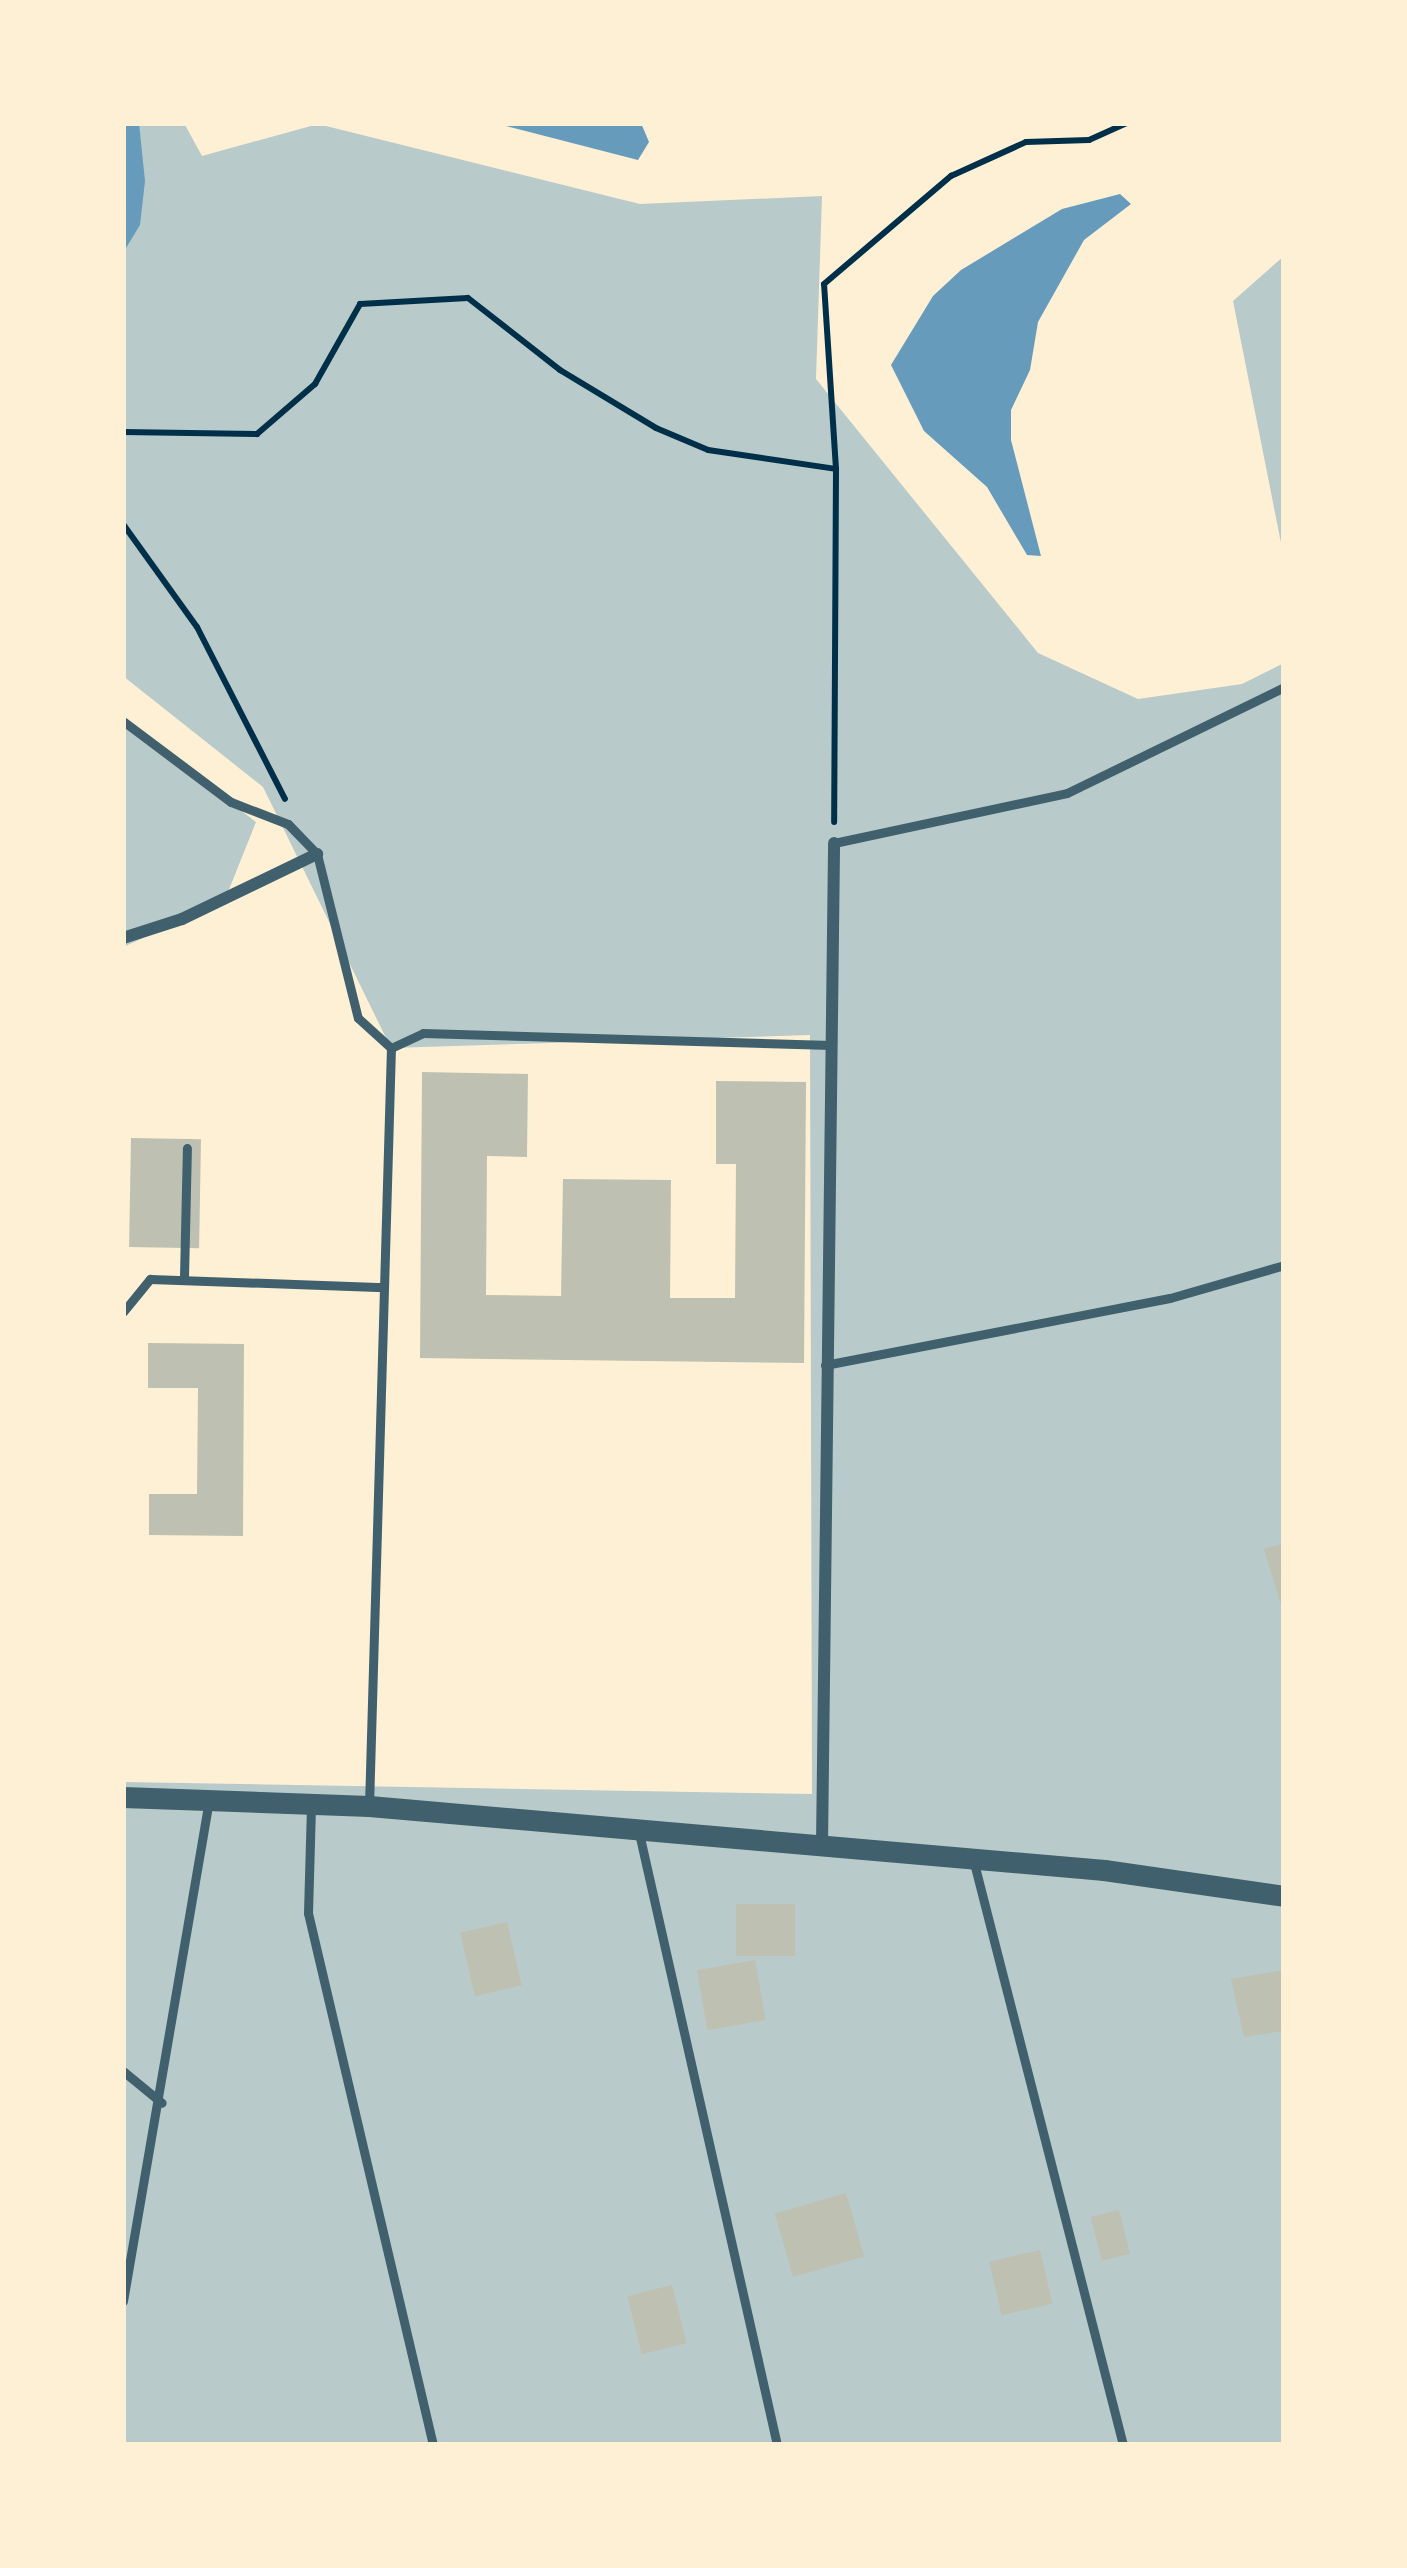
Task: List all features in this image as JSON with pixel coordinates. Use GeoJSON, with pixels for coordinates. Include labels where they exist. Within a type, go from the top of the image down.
{"type":"FeatureCollection","features":[{"type":"Feature","properties":{"kind":"street"},"geometry":{"type":"LineString","coordinates":[[822,1846],[834,843]]}},
{"type":"Feature","properties":{"kind":"street"},"geometry":{"type":"LineString","coordinates":[[123,938],[182,919],[317,854]]}},
{"type":"Feature","properties":{"kind":"street"},"geometry":{"type":"LineString","coordinates":[[123,1797],[211,1795],[312,1801],[973,1859],[1284,1896]]}},
{"type":"Feature","properties":{"kind":"lane"},"geometry":{"type":"LineString","coordinates":[[834,843],[1067,793],[1284,687]]}},
{"type":"Feature","properties":{"kind":"lane"},"geometry":{"type":"LineString","coordinates":[[123,721],[231,802],[288,824],[317,854],[358,1018],[392,1048]]}},
{"type":"Feature","properties":{"kind":"lane"},"geometry":{"type":"LineString","coordinates":[[392,1048],[423,1034],[831,1045]]}},
{"type":"Feature","properties":{"kind":"lane"},"geometry":{"type":"LineString","coordinates":[[369,1806],[392,1048]]}},
{"type":"Feature","properties":{"kind":"lane"},"geometry":{"type":"LineString","coordinates":[[184,1277],[187,1148]]}},
{"type":"Feature","properties":{"kind":"lane"},"geometry":{"type":"LineString","coordinates":[[825,1365],[1170,1298],[1284,1264]]}},
{"type":"Feature","properties":{"kind":"lane"},"geometry":{"type":"LineString","coordinates":[[123,1312],[150,1280],[184,1277],[384,1287]]}},
{"type":"Feature","properties":{"kind":"lane"},"geometry":{"type":"LineString","coordinates":[[123,2301],[162,2103],[176,1973],[211,1795]]}},
{"type":"Feature","properties":{"kind":"lane"},"geometry":{"type":"LineString","coordinates":[[312,1801],[308,1912],[433,2445]]}},
{"type":"Feature","properties":{"kind":"lane"},"geometry":{"type":"LineString","coordinates":[[639,1833],[777,2445]]}},
{"type":"Feature","properties":{"kind":"lane"},"geometry":{"type":"LineString","coordinates":[[973,1859],[1123,2445]]}},
{"type":"Feature","properties":{"kind":"lane"},"geometry":{"type":"LineString","coordinates":[[123,2072],[162,2103]]}},
{"type":"Feature","properties":{"kind":"path"},"geometry":{"type":"LineString","coordinates":[[834,843],[836,469],[824,284],[951,176],[1026,142],[1089,140],[1127,123]]}},
{"type":"Feature","properties":{"kind":"path"},"geometry":{"type":"LineString","coordinates":[[123,432],[257,434],[315,384],[360,304],[468,298],[560,370],[656,428],[708,450],[836,469]]}},
{"type":"Feature","properties":{"kind":"path"},"geometry":{"type":"LineString","coordinates":[[123,524],[196,627],[239,722],[317,854]]}},
{"type":"Feature","properties":{"kind":"shaded area"},"geometry":{"type":"Polygon","coordinates":[[[123,123],[184,123],[202,156],[318,124],[640,204],[822,196],[816,379],[1038,653],[1138,699],[1242,684],[1284,663],[1284,2445],[123,2445],[123,1782],[812,1794],[810,1035],[391,1048],[263,787],[123,676],[123,123]]]}},
{"type":"Feature","properties":{"kind":"shaded area"},"geometry":{"type":"Polygon","coordinates":[[[1284,256],[1284,558],[1233,301],[1284,256]]]}},
{"type":"Feature","properties":{"kind":"shaded area"},"geometry":{"type":"Polygon","coordinates":[[[123,720],[256,822],[224,902],[123,947],[123,720]]]}},
{"type":"Feature","properties":{"kind":"water"},"geometry":{"type":"Polygon","coordinates":[[[123,123],[139,123],[145,181],[140,225],[123,253],[123,123]]]}},
{"type":"Feature","properties":{"kind":"water"},"geometry":{"type":"Polygon","coordinates":[[[494,123],[641,123],[649,142],[638,160],[494,123]]]}},
{"type":"Feature","properties":{"kind":"water"},"geometry":{"type":"Polygon","coordinates":[[[1120,194],[1131,204],[1084,240],[1038,322],[1030,370],[1011,410],[1011,440],[1041,556],[1027,555],[987,487],[924,431],[891,365],[933,296],[961,270],[1062,209],[1120,194]]]}},
{"type":"Feature","properties":{"kind":"building"},"geometry":{"type":"Polygon","coordinates":[[[422,1072],[528,1074],[527,1157],[487,1156],[486,1295],[561,1296],[563,1179],[671,1180],[670,1298],[735,1298],[736,1164],[716,1164],[716,1081],[806,1082],[804,1363],[420,1358],[422,1072]]]}},
{"type":"Feature","properties":{"kind":"building"},"geometry":{"type":"Polygon","coordinates":[[[131,1138],[201,1139],[199,1248],[129,1247],[131,1138]]]}},
{"type":"Feature","properties":{"kind":"building"},"geometry":{"type":"Polygon","coordinates":[[[148,1343],[244,1344],[243,1536],[149,1535],[149,1494],[197,1494],[198,1388],[148,1388],[148,1343]]]}},
{"type":"Feature","properties":{"kind":"building"},"geometry":{"type":"Polygon","coordinates":[[[1284,1543],[1284,1611],[1283,1611],[1264,1549],[1284,1543]]]}},
{"type":"Feature","properties":{"kind":"building"},"geometry":{"type":"Polygon","coordinates":[[[736,1904],[795,1904],[795,1956],[736,1956],[736,1904]]]}},
{"type":"Feature","properties":{"kind":"building"},"geometry":{"type":"Polygon","coordinates":[[[507,1922],[522,1985],[475,1996],[460,1933],[507,1922]]]}},
{"type":"Feature","properties":{"kind":"building"},"geometry":{"type":"Polygon","coordinates":[[[755,1960],[766,2020],[707,2030],[697,1970],[755,1960]]]}},
{"type":"Feature","properties":{"kind":"building"},"geometry":{"type":"Polygon","coordinates":[[[1284,1970],[1284,2031],[1244,2037],[1231,1979],[1284,1970]]]}},
{"type":"Feature","properties":{"kind":"building"},"geometry":{"type":"Polygon","coordinates":[[[846,2193],[864,2256],[793,2277],[775,2213],[846,2193]]]}},
{"type":"Feature","properties":{"kind":"building"},"geometry":{"type":"Polygon","coordinates":[[[1119,2210],[1130,2254],[1102,2261],[1091,2217],[1119,2210]]]}},
{"type":"Feature","properties":{"kind":"building"},"geometry":{"type":"Polygon","coordinates":[[[1040,2250],[1052,2304],[1002,2315],[989,2262],[1040,2250]]]}},
{"type":"Feature","properties":{"kind":"building"},"geometry":{"type":"Polygon","coordinates":[[[672,2285],[687,2343],[642,2354],[627,2296],[672,2285]]]}}]}
